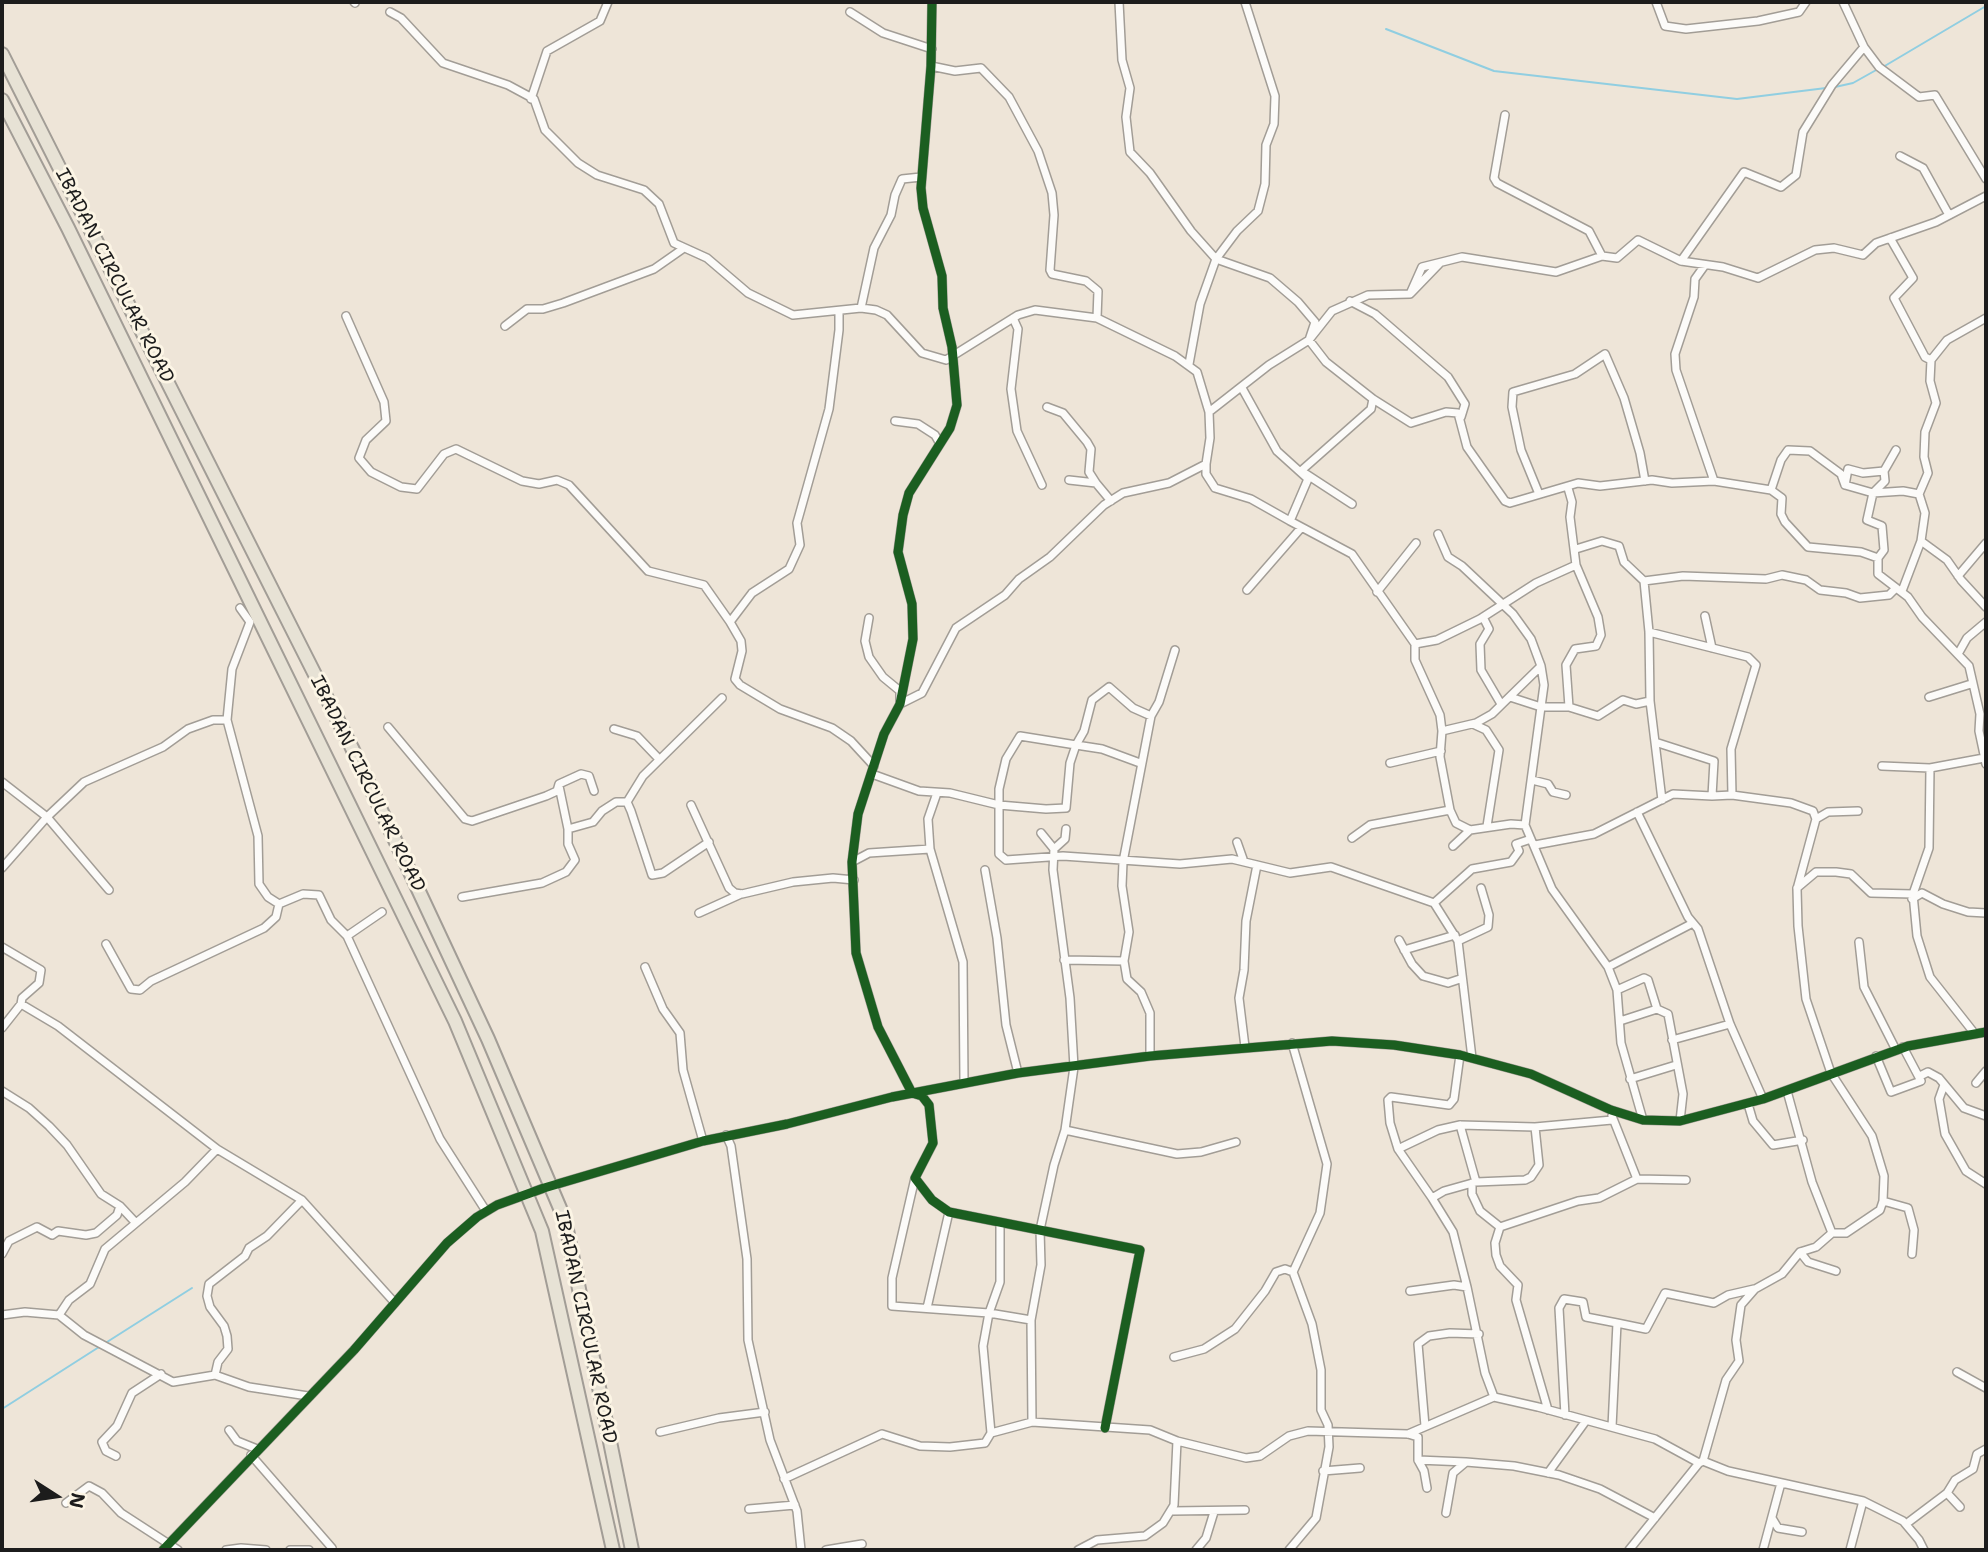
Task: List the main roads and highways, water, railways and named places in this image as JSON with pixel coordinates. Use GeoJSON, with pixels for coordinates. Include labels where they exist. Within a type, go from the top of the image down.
{"type":"FeatureCollection","features":[{"type":"Feature","properties":{"kind":"highway","name":"IBADAN CIRCULAR ROAD"},"geometry":{"type":"LineString","coordinates":[[2,54],[352,748],[488,1039],[565,1220],[632,1550]]}},
{"type":"Feature","properties":{"kind":"highway","name":"IBADAN CIRCULAR ROAD"},"geometry":{"type":"LineString","coordinates":[[2,100],[68,228],[460,1033],[542,1231],[612,1550]]}},
{"type":"Feature","properties":{"kind":"waterway"},"geometry":{"type":"LineString","coordinates":[[1883,67],[1986,6]]}},
{"type":"Feature","properties":{"kind":"waterway"},"geometry":{"type":"LineString","coordinates":[[1386,29],[1494,71],[1737,99],[1826,88]]}},
{"type":"Feature","properties":{"kind":"waterway"},"geometry":{"type":"LineString","coordinates":[[1835,87],[1853,83],[1878,69]]}},
{"type":"Feature","properties":{"kind":"waterway"},"geometry":{"type":"LineString","coordinates":[[107,1342],[192,1288]]}},
{"type":"Feature","properties":{"kind":"waterway"},"geometry":{"type":"LineString","coordinates":[[2,1409],[99,1347]]}}]}
